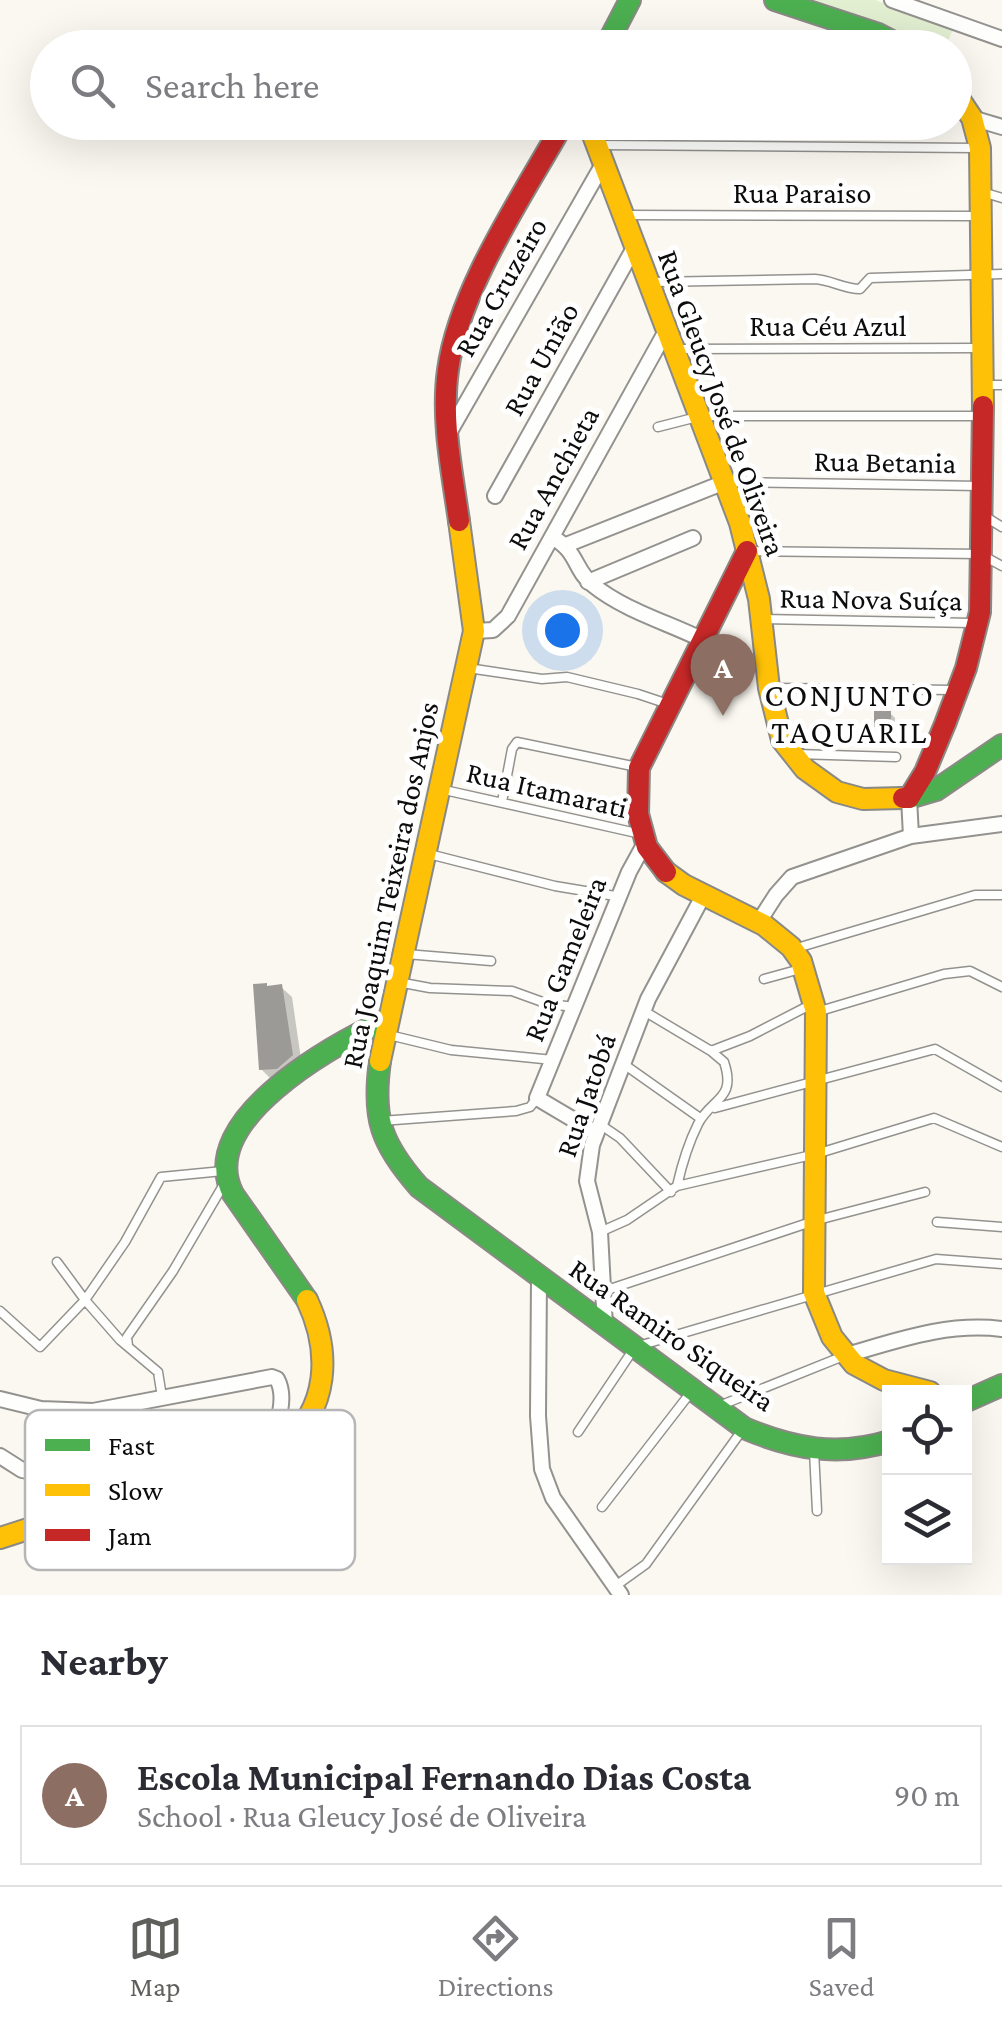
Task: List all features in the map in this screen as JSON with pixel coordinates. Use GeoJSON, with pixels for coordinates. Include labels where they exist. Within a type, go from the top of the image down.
{"type":"FeatureCollection","features":[{"type":"Feature","properties":{"kind":"street"},"geometry":{"type":"LineString","coordinates":[[614,30],[630,0]]}},
{"type":"Feature","properties":{"kind":"street"},"geometry":{"type":"LineString","coordinates":[[775,0],[866,30]]}},
{"type":"Feature","properties":{"kind":"street"},"geometry":{"type":"LineString","coordinates":[[892,0],[1002,39]]}},
{"type":"Feature","properties":{"kind":"street"},"geometry":{"type":"LineString","coordinates":[[972,118],[1002,128]]}},
{"type":"Feature","properties":{"kind":"street"},"geometry":{"type":"LineString","coordinates":[[911,836],[909,798],[935,750],[978,624],[983,486],[993,454],[984,416],[993,385],[982,348],[992,316],[992,275],[982,216],[992,195],[972,118]]}},
{"type":"Feature","properties":{"kind":"street","name":"Rua Joaquim Teixeira dos Anjos"},"geometry":{"type":"LineString","coordinates":[[376,1121],[377,1081],[387,1026],[474,631],[447,436],[447,373],[470,292],[554,140]]}},
{"type":"Feature","properties":{"kind":"street","name":"Rua Gleucy José de Oliveira"},"geometry":{"type":"LineString","coordinates":[[594,140],[725,482],[762,618],[769,688],[778,727],[792,754],[816,778],[848,796],[882,801],[936,790],[1002,745]]}},
{"type":"Feature","properties":{"kind":"street","name":"Rua Cruzeiro"},"geometry":{"type":"LineString","coordinates":[[447,436],[599,154]]}},
{"type":"Feature","properties":{"kind":"street","name":"Rua União"},"geometry":{"type":"LineString","coordinates":[[495,496],[634,248]]}},
{"type":"Feature","properties":{"kind":"street","name":"Rua Anchieta"},"geometry":{"type":"LineString","coordinates":[[474,631],[493,630],[508,616],[559,541],[670,340]]}},
{"type":"Feature","properties":{"kind":"street"},"geometry":{"type":"LineString","coordinates":[[702,639],[624,605],[588,582],[559,541],[725,482]]}},
{"type":"Feature","properties":{"kind":"street"},"geometry":{"type":"LineString","coordinates":[[588,582],[693,538]]}},
{"type":"Feature","properties":{"kind":"street"},"geometry":{"type":"LineString","coordinates":[[746,551],[639,768],[636,794],[644,838],[669,876],[758,922],[793,950],[804,968],[815,1007],[814,1293],[828,1330],[844,1356],[860,1371],[901,1385]]}},
{"type":"Feature","properties":{"kind":"street"},"geometry":{"type":"LineString","coordinates":[[758,922],[792,877],[911,836],[1002,824]]}},
{"type":"Feature","properties":{"kind":"street","name":"Rua Gameleira"},"geometry":{"type":"LineString","coordinates":[[537,1098],[644,838]]}},
{"type":"Feature","properties":{"kind":"street","name":"Rua Jatobá"},"geometry":{"type":"LineString","coordinates":[[606,1326],[600,1232],[587,1168],[644,1011],[703,896]]}},
{"type":"Feature","properties":{"kind":"street"},"geometry":{"type":"LineString","coordinates":[[311,1410],[319,1394],[326,1353],[320,1322],[239,1204],[225,1175],[231,1146],[284,1082],[320,1054],[387,1026]]}},
{"type":"Feature","properties":{"kind":"street"},"geometry":{"type":"LineString","coordinates":[[537,1098],[599,1129]]}},
{"type":"Feature","properties":{"kind":"street"},"geometry":{"type":"LineString","coordinates":[[376,1121],[387,1148],[419,1187],[539,1277],[538,1416],[542,1469],[553,1498],[617,1591]]}},
{"type":"Feature","properties":{"kind":"street","name":"Rua Ramiro Siqueira"},"geometry":{"type":"LineString","coordinates":[[539,1277],[744,1428],[787,1446],[814,1450],[845,1451],[882,1442]]}},
{"type":"Feature","properties":{"kind":"street"},"geometry":{"type":"LineString","coordinates":[[844,1356],[936,1330],[976,1326],[1002,1329]]}},
{"type":"Feature","properties":{"kind":"street"},"geometry":{"type":"LineString","coordinates":[[97,1410],[278,1379],[282,1386],[279,1410]]}},
{"type":"Feature","properties":{"kind":"street"},"geometry":{"type":"LineString","coordinates":[[972,1398],[1002,1385]]}},
{"type":"Feature","properties":{"kind":"street"},"geometry":{"type":"LineString","coordinates":[[0,1399],[58,1410]]}},
{"type":"Feature","properties":{"kind":"street"},"geometry":{"type":"LineString","coordinates":[[0,1456],[25,1471]]}},
{"type":"Feature","properties":{"kind":"street"},"geometry":{"type":"LineString","coordinates":[[0,1538],[25,1530]]}},
{"type":"Feature","properties":{"kind":"lane"},"geometry":{"type":"LineString","coordinates":[[599,154],[980,148]]}},
{"type":"Feature","properties":{"kind":"lane","name":"Rua Paraiso"},"geometry":{"type":"LineString","coordinates":[[622,215],[982,216]]}},
{"type":"Feature","properties":{"kind":"lane"},"geometry":{"type":"LineString","coordinates":[[648,282],[816,279],[830,280],[849,289],[860,288],[870,278],[992,275]]}},
{"type":"Feature","properties":{"kind":"lane","name":"Rua Céu Azul"},"geometry":{"type":"LineString","coordinates":[[670,340],[982,348]]}},
{"type":"Feature","properties":{"kind":"lane"},"geometry":{"type":"LineString","coordinates":[[658,427],[701,416],[984,416]]}},
{"type":"Feature","properties":{"kind":"lane","name":"Rua Betania"},"geometry":{"type":"LineString","coordinates":[[725,482],[983,486]]}},
{"type":"Feature","properties":{"kind":"lane"},"geometry":{"type":"LineString","coordinates":[[982,515],[1002,527]]}},
{"type":"Feature","properties":{"kind":"lane"},"geometry":{"type":"LineString","coordinates":[[746,551],[980,554],[1002,566]]}},
{"type":"Feature","properties":{"kind":"lane","name":"Rua Nova Suíça"},"geometry":{"type":"LineString","coordinates":[[762,618],[978,624]]}},
{"type":"Feature","properties":{"kind":"lane"},"geometry":{"type":"LineString","coordinates":[[468,668],[542,680],[567,677],[668,704]]}},
{"type":"Feature","properties":{"kind":"lane"},"geometry":{"type":"LineString","coordinates":[[769,688],[958,690]]}},
{"type":"Feature","properties":{"kind":"lane"},"geometry":{"type":"LineString","coordinates":[[502,802],[516,742],[639,768]]}},
{"type":"Feature","properties":{"kind":"lane"},"geometry":{"type":"LineString","coordinates":[[792,754],[896,757]]}},
{"type":"Feature","properties":{"kind":"lane","name":"Rua Itamarati"},"geometry":{"type":"LineString","coordinates":[[440,790],[644,838]]}},
{"type":"Feature","properties":{"kind":"lane"},"geometry":{"type":"LineString","coordinates":[[424,852],[555,886],[620,898]]}},
{"type":"Feature","properties":{"kind":"lane"},"geometry":{"type":"LineString","coordinates":[[793,950],[975,895],[1002,895]]}},
{"type":"Feature","properties":{"kind":"lane"},"geometry":{"type":"LineString","coordinates":[[403,953],[491,961]]}},
{"type":"Feature","properties":{"kind":"lane"},"geometry":{"type":"LineString","coordinates":[[764,979],[804,968]]}},
{"type":"Feature","properties":{"kind":"lane"},"geometry":{"type":"LineString","coordinates":[[711,1050],[815,1007],[944,974],[970,971],[1002,987]]}},
{"type":"Feature","properties":{"kind":"lane"},"geometry":{"type":"LineString","coordinates":[[397,982],[430,988],[512,991],[548,1004],[575,1007]]}},
{"type":"Feature","properties":{"kind":"lane"},"geometry":{"type":"LineString","coordinates":[[644,1011],[711,1050],[728,1072],[724,1096],[700,1118],[674,1189]]}},
{"type":"Feature","properties":{"kind":"lane"},"geometry":{"type":"LineString","coordinates":[[387,1026],[451,1050],[553,1060]]}},
{"type":"Feature","properties":{"kind":"lane"},"geometry":{"type":"LineString","coordinates":[[711,1108],[935,1049],[1002,1088]]}},
{"type":"Feature","properties":{"kind":"lane"},"geometry":{"type":"LineString","coordinates":[[625,1065],[700,1118]]}},
{"type":"Feature","properties":{"kind":"lane"},"geometry":{"type":"LineString","coordinates":[[376,1121],[516,1111],[530,1107],[537,1098]]}},
{"type":"Feature","properties":{"kind":"lane"},"geometry":{"type":"LineString","coordinates":[[600,1232],[627,1220],[674,1189],[816,1154],[934,1118],[1002,1148]]}},
{"type":"Feature","properties":{"kind":"lane"},"geometry":{"type":"LineString","coordinates":[[599,1129],[620,1138],[658,1182],[674,1189]]}},
{"type":"Feature","properties":{"kind":"lane"},"geometry":{"type":"LineString","coordinates":[[0,1311],[40,1346],[85,1300],[126,1242],[161,1177],[225,1175]]}},
{"type":"Feature","properties":{"kind":"lane"},"geometry":{"type":"LineString","coordinates":[[128,1346],[126,1337],[173,1271],[225,1175]]}},
{"type":"Feature","properties":{"kind":"lane"},"geometry":{"type":"LineString","coordinates":[[604,1291],[814,1221],[925,1192]]}},
{"type":"Feature","properties":{"kind":"lane"},"geometry":{"type":"LineString","coordinates":[[937,1222],[1002,1227]]}},
{"type":"Feature","properties":{"kind":"lane"},"geometry":{"type":"LineString","coordinates":[[578,1432],[635,1346],[936,1258],[1002,1264]]}},
{"type":"Feature","properties":{"kind":"lane"},"geometry":{"type":"LineString","coordinates":[[57,1262],[85,1300],[158,1372],[162,1397]]}},
{"type":"Feature","properties":{"kind":"lane"},"geometry":{"type":"LineString","coordinates":[[715,1407],[844,1356]]}},
{"type":"Feature","properties":{"kind":"lane"},"geometry":{"type":"LineString","coordinates":[[602,1508],[693,1390]]}},
{"type":"Feature","properties":{"kind":"lane"},"geometry":{"type":"LineString","coordinates":[[617,1591],[646,1564],[744,1428]]}},
{"type":"Feature","properties":{"kind":"lane"},"geometry":{"type":"LineString","coordinates":[[814,1450],[817,1511]]}},
{"type":"Feature","properties":{"kind":"green space"},"geometry":{"type":"Polygon","coordinates":[[[806,0],[875,0],[954,27],[888,30],[806,0]]]}},
{"type":"Feature","properties":{"kind":"building"},"geometry":{"type":"Polygon","coordinates":[[[874,711],[891,711],[891,727],[874,727],[874,711]]]}},
{"type":"Feature","properties":{"kind":"building"},"geometry":{"type":"Polygon","coordinates":[[[253,984],[282,984],[293,1055],[277,1069],[259,1070],[253,984]]]}},
{"type":"Feature","properties":{"kind":"traffic: fast"},"geometry":{"type":"LineString","coordinates":[[614,30],[630,0]]}},
{"type":"Feature","properties":{"kind":"traffic: fast"},"geometry":{"type":"LineString","coordinates":[[775,0],[866,30]]}},
{"type":"Feature","properties":{"kind":"traffic: fast"},"geometry":{"type":"LineString","coordinates":[[909,798],[936,790],[1002,745]]}},
{"type":"Feature","properties":{"kind":"traffic: fast"},"geometry":{"type":"LineString","coordinates":[[307,1300],[233,1194],[226,1166],[233,1139],[276,1088],[336,1046],[388,1019]]}},
{"type":"Feature","properties":{"kind":"traffic: fast"},"geometry":{"type":"LineString","coordinates":[[380,1061],[377,1099],[382,1129],[396,1157],[419,1187],[744,1428],[816,1448],[852,1449],[882,1443]]}},
{"type":"Feature","properties":{"kind":"traffic: fast"},"geometry":{"type":"LineString","coordinates":[[972,1398],[1002,1385]]}},
{"type":"Feature","properties":{"kind":"traffic: slow"},"geometry":{"type":"LineString","coordinates":[[972,118],[980,148],[983,406]]}},
{"type":"Feature","properties":{"kind":"traffic: slow"},"geometry":{"type":"LineString","coordinates":[[595,140],[740,523],[759,599],[769,688],[782,740],[805,769],[837,792],[863,799],[903,798]]}},
{"type":"Feature","properties":{"kind":"traffic: slow"},"geometry":{"type":"LineString","coordinates":[[380,1061],[474,631],[459,521]]}},
{"type":"Feature","properties":{"kind":"traffic: slow"},"geometry":{"type":"LineString","coordinates":[[666,872],[764,925],[791,947],[801,961],[816,1012],[814,1293],[832,1337],[854,1364],[903,1385]]}},
{"type":"Feature","properties":{"kind":"traffic: slow"},"geometry":{"type":"LineString","coordinates":[[307,1300],[315,1319],[322,1359],[322,1378],[312,1410]]}},
{"type":"Feature","properties":{"kind":"traffic: slow"},"geometry":{"type":"LineString","coordinates":[[0,1538],[25,1530]]}},
{"type":"Feature","properties":{"kind":"traffic: jam"},"geometry":{"type":"LineString","coordinates":[[459,521],[446,407],[455,339],[479,274],[554,140]]}},
{"type":"Feature","properties":{"kind":"traffic: jam"},"geometry":{"type":"LineString","coordinates":[[903,798],[909,798],[925,772],[945,724],[966,668],[980,612],[983,406]]}},
{"type":"Feature","properties":{"kind":"traffic: jam"},"geometry":{"type":"LineString","coordinates":[[666,872],[647,847],[638,814],[639,768],[747,551]]}},
{"type":"Feature","properties":{"kind":"place","name":"Escola Municipal Fernando Dias Costa"},"geometry":{"type":"Point","coordinates":[723,716]}},
{"type":"Feature","properties":{"kind":"district","name":"CONJUNTO TAQUARIL"},"geometry":{"type":"Point","coordinates":[850,714]}}]}
